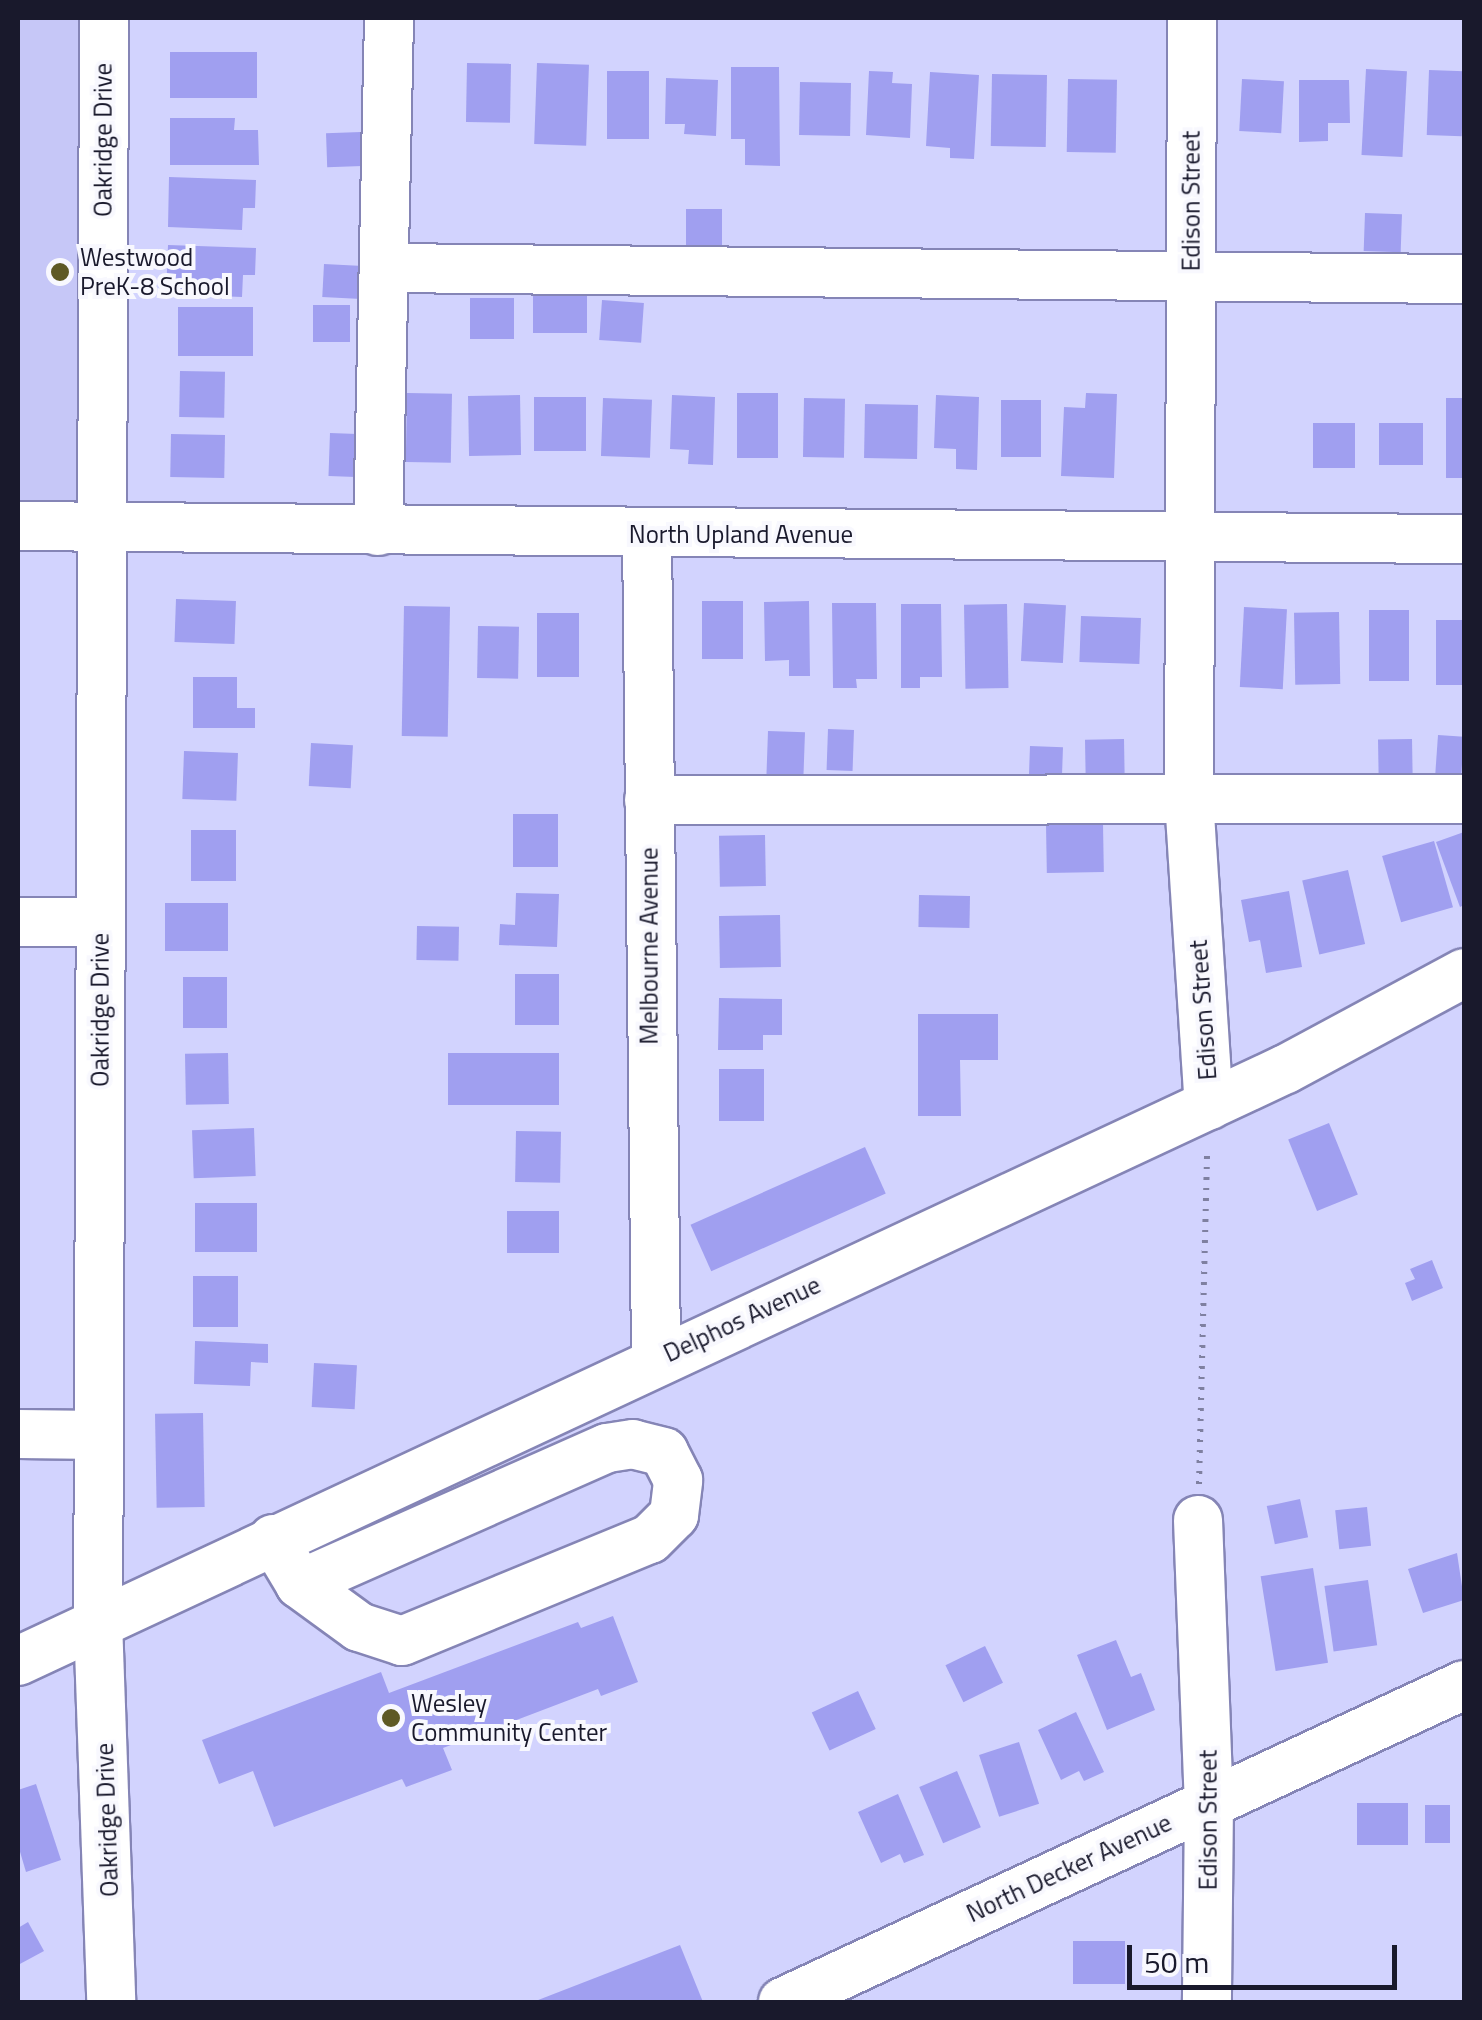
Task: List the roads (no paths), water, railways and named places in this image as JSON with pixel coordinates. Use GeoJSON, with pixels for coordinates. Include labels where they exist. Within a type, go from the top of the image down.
{"type":"FeatureCollection","features":[{"type":"Feature","properties":{"kind":"street","name":"Oakridge Drive"},"geometry":{"type":"LineString","coordinates":[[104,18],[98,1621],[111,2002]]}},
{"type":"Feature","properties":{"kind":"street"},"geometry":{"type":"LineString","coordinates":[[378,531],[387,268],[389,18]]}},
{"type":"Feature","properties":{"kind":"street","name":"Edison Street"},"geometry":{"type":"LineString","coordinates":[[1192,18],[1189,800],[1209,1105]]}},
{"type":"Feature","properties":{"kind":"street"},"geometry":{"type":"LineString","coordinates":[[387,268],[1464,280]]}},
{"type":"Feature","properties":{"kind":"street","name":"North Upland Avenue"},"geometry":{"type":"LineString","coordinates":[[18,526],[1464,539]]}},
{"type":"Feature","properties":{"kind":"street","name":"Melbourne Avenue"},"geometry":{"type":"LineString","coordinates":[[648,534],[656,1358]]}},
{"type":"Feature","properties":{"kind":"street"},"geometry":{"type":"LineString","coordinates":[[649,800],[1464,800]]}},
{"type":"Feature","properties":{"kind":"street"},"geometry":{"type":"LineString","coordinates":[[18,922],[101,922]]}},
{"type":"Feature","properties":{"kind":"street","name":"Delphos Avenue"},"geometry":{"type":"LineString","coordinates":[[18,1661],[656,1358],[1209,1105],[1464,973]]}},
{"type":"Feature","properties":{"kind":"street"},"geometry":{"type":"LineString","coordinates":[[581,1394],[607,1448]]}},
{"type":"Feature","properties":{"kind":"street"},"geometry":{"type":"LineString","coordinates":[[18,1434],[98,1434]]}},
{"type":"Feature","properties":{"kind":"street"},"geometry":{"type":"LineString","coordinates":[[273,1539],[300,1584],[359,1627],[402,1642],[650,1540],[674,1515],[678,1480],[664,1452],[633,1444],[607,1448],[300,1584]]}},
{"type":"Feature","properties":{"kind":"street","name":"Edison Street"},"geometry":{"type":"LineString","coordinates":[[1198,1520],[1209,1803],[1207,2002]]}},
{"type":"Feature","properties":{"kind":"street","name":"North Decker Avenue"},"geometry":{"type":"LineString","coordinates":[[783,2002],[1464,1685]]}},
{"type":"Feature","properties":{"kind":"place","name":"Westwood PreK-8 School"},"geometry":{"type":"Point","coordinates":[60,272]}},
{"type":"Feature","properties":{"kind":"place","name":"Wesley Community Center"},"geometry":{"type":"Point","coordinates":[391,1718]}}]}
